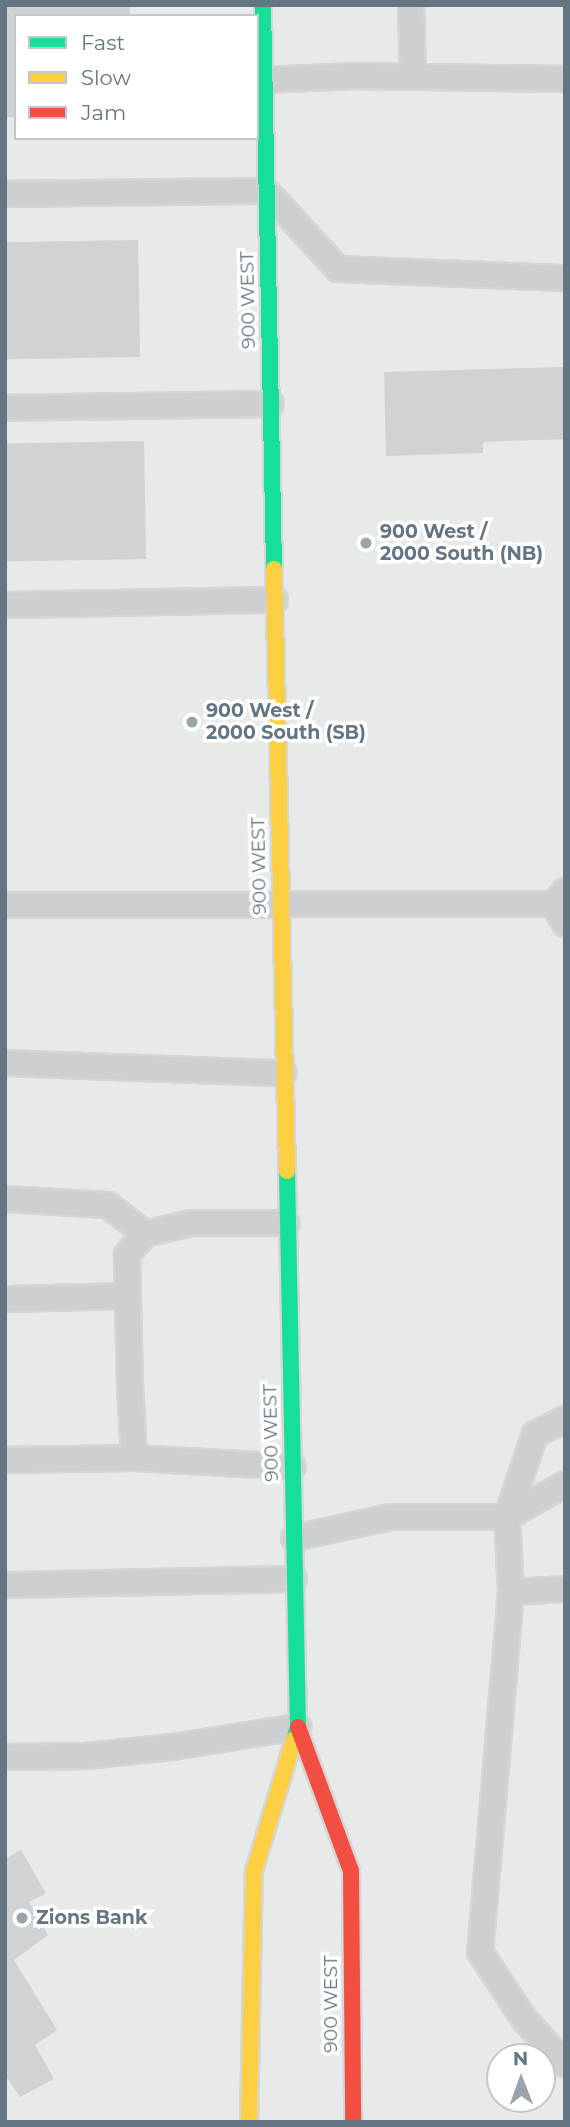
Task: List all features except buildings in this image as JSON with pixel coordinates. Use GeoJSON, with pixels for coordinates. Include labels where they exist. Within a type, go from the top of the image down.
{"type":"FeatureCollection","features":[{"type":"Feature","properties":{"kind":"main road","name":"900 WEST"},"geometry":{"type":"LineString","coordinates":[[249,2122],[254,1871],[298,1727],[263,5]]}},
{"type":"Feature","properties":{"kind":"main road","name":"900 WEST"},"geometry":{"type":"LineString","coordinates":[[298,1727],[351,1871],[353,2122]]}},
{"type":"Feature","properties":{"kind":"lane"},"geometry":{"type":"LineString","coordinates":[[411,5],[412,77]]}},
{"type":"Feature","properties":{"kind":"lane"},"geometry":{"type":"LineString","coordinates":[[264,80],[412,77],[565,79]]}},
{"type":"Feature","properties":{"kind":"lane"},"geometry":{"type":"LineString","coordinates":[[5,194],[266,191],[338,268],[565,278]]}},
{"type":"Feature","properties":{"kind":"lane"},"geometry":{"type":"LineString","coordinates":[[5,408],[271,404]]}},
{"type":"Feature","properties":{"kind":"lane"},"geometry":{"type":"LineString","coordinates":[[5,605],[275,600]]}},
{"type":"Feature","properties":{"kind":"lane"},"geometry":{"type":"LineString","coordinates":[[5,905],[561,906]]}},
{"type":"Feature","properties":{"kind":"lane"},"geometry":{"type":"LineString","coordinates":[[5,1063],[284,1073]]}},
{"type":"Feature","properties":{"kind":"lane"},"geometry":{"type":"LineString","coordinates":[[5,1199],[108,1205],[145,1234]]}},
{"type":"Feature","properties":{"kind":"lane"},"geometry":{"type":"LineString","coordinates":[[134,1458],[127,1255],[145,1234],[191,1223],[287,1223]]}},
{"type":"Feature","properties":{"kind":"lane"},"geometry":{"type":"LineString","coordinates":[[5,1299],[128,1296]]}},
{"type":"Feature","properties":{"kind":"lane"},"geometry":{"type":"LineString","coordinates":[[565,1419],[535,1434],[507,1517],[511,1592],[480,1952],[524,2019],[565,2064]]}},
{"type":"Feature","properties":{"kind":"lane"},"geometry":{"type":"LineString","coordinates":[[5,1460],[134,1458],[292,1467]]}},
{"type":"Feature","properties":{"kind":"lane"},"geometry":{"type":"LineString","coordinates":[[294,1538],[391,1517],[507,1517],[565,1484]]}},
{"type":"Feature","properties":{"kind":"lane"},"geometry":{"type":"LineString","coordinates":[[5,1585],[295,1580]]}},
{"type":"Feature","properties":{"kind":"lane"},"geometry":{"type":"LineString","coordinates":[[511,1592],[562,1596]]}},
{"type":"Feature","properties":{"kind":"lane"},"geometry":{"type":"LineString","coordinates":[[5,1757],[86,1756],[173,1747],[298,1727]]}},
{"type":"Feature","properties":{"kind":"shaded area"},"geometry":{"type":"Polygon","coordinates":[[[5,5],[565,5],[565,2122],[5,2122],[5,5]]]}},
{"type":"Feature","properties":{"kind":"traffic: fast"},"geometry":{"type":"LineString","coordinates":[[263,5],[274,569]]}},
{"type":"Feature","properties":{"kind":"traffic: fast"},"geometry":{"type":"LineString","coordinates":[[287,1171],[298,1727],[294,1739]]}},
{"type":"Feature","properties":{"kind":"traffic: slow"},"geometry":{"type":"LineString","coordinates":[[274,569],[287,1171]]}},
{"type":"Feature","properties":{"kind":"traffic: slow"},"geometry":{"type":"LineString","coordinates":[[249,2122],[254,1871],[294,1739]]}},
{"type":"Feature","properties":{"kind":"traffic: jam"},"geometry":{"type":"LineString","coordinates":[[298,1727],[351,1871],[353,2122]]}},
{"type":"Feature","properties":{"kind":"place","name":"900 West / 2000 South (NB)"},"geometry":{"type":"Point","coordinates":[366,543]}},
{"type":"Feature","properties":{"kind":"place","name":"900 West / 2000 South (SB)"},"geometry":{"type":"Point","coordinates":[192,722]}},
{"type":"Feature","properties":{"kind":"place","name":"Zions Bank"},"geometry":{"type":"Point","coordinates":[22,1918]}}]}
